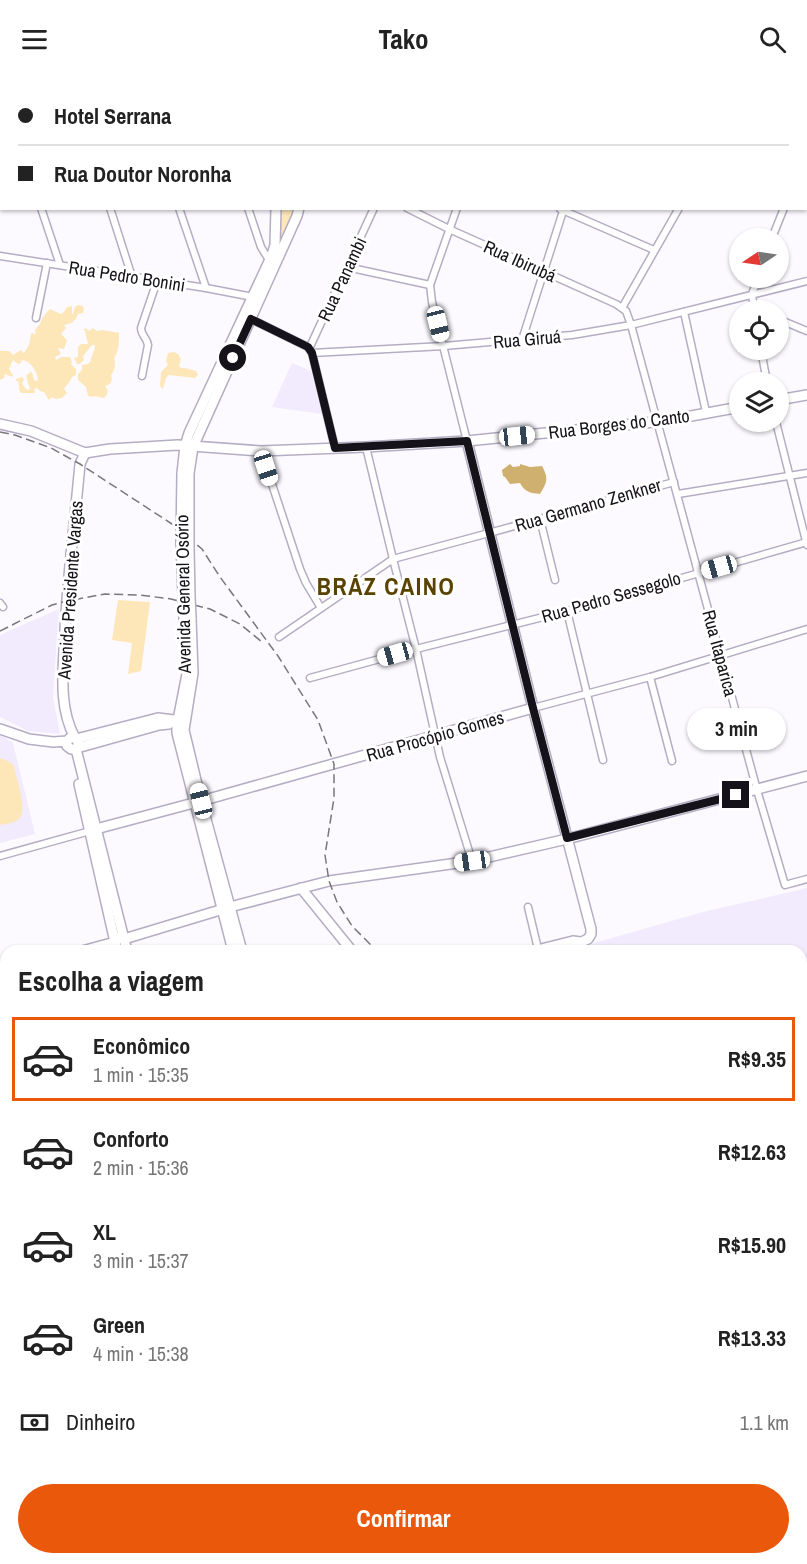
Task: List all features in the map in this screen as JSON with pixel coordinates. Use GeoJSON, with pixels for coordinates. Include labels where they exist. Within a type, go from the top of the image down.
{"type":"FeatureCollection","features":[{"type":"Feature","properties":{"kind":"main road"},"geometry":{"type":"LineString","coordinates":[[189,446],[275,244],[276,210]]}},
{"type":"Feature","properties":{"kind":"main road"},"geometry":{"type":"LineString","coordinates":[[189,446],[251,319],[298,210]]}},
{"type":"Feature","properties":{"kind":"main road"},"geometry":{"type":"LineString","coordinates":[[789,398],[807,395]]}},
{"type":"Feature","properties":{"kind":"main road","name":"Rua Borges do Canto"},"geometry":{"type":"LineString","coordinates":[[0,424],[31,432],[85,453],[110,449],[189,446],[261,451],[467,441],[657,422],[729,409]]}},
{"type":"Feature","properties":{"kind":"main road"},"geometry":{"type":"LineString","coordinates":[[467,441],[591,929],[591,934],[578,945]]}},
{"type":"Feature","properties":{"kind":"main road","name":"Avenida General Osório"},"geometry":{"type":"LineString","coordinates":[[189,446],[185,473],[189,648],[181,723],[177,733],[226,908],[232,945]]}},
{"type":"Feature","properties":{"kind":"main road","name":"Avenida Presidente Vargas"},"geometry":{"type":"LineString","coordinates":[[85,453],[80,464],[62,686],[72,744],[119,944]]}},
{"type":"Feature","properties":{"kind":"main road","name":"Rua Procópio Gomes"},"geometry":{"type":"LineString","coordinates":[[93,830],[533,708]]}},
{"type":"Feature","properties":{"kind":"main road"},"geometry":{"type":"LineString","coordinates":[[2,729],[29,739],[72,744],[161,721],[181,723]]}},
{"type":"Feature","properties":{"kind":"main road"},"geometry":{"type":"LineString","coordinates":[[119,944],[226,908],[329,881],[472,861],[807,776]]}},
{"type":"Feature","properties":{"kind":"main road"},"geometry":{"type":"LineString","coordinates":[[302,888],[347,945]]}},
{"type":"Feature","properties":{"kind":"main road","name":"Avenida General Osório"},"geometry":{"type":"LineString","coordinates":[[226,908],[240,945]]}},
{"type":"Feature","properties":{"kind":"main road"},"geometry":{"type":"LineString","coordinates":[[557,945],[584,940]]}},
{"type":"Feature","properties":{"kind":"street"},"geometry":{"type":"LineString","coordinates":[[42,210],[60,265]]}},
{"type":"Feature","properties":{"kind":"street"},"geometry":{"type":"LineString","coordinates":[[111,210],[132,277]]}},
{"type":"Feature","properties":{"kind":"street"},"geometry":{"type":"LineString","coordinates":[[180,210],[206,288]]}},
{"type":"Feature","properties":{"kind":"street"},"geometry":{"type":"LineString","coordinates":[[249,210],[261,247],[269,260]]}},
{"type":"Feature","properties":{"kind":"street","name":"Rua Panambi"},"geometry":{"type":"LineString","coordinates":[[311,351],[373,210]]}},
{"type":"Feature","properties":{"kind":"street","name":"Rua Ibirubá"},"geometry":{"type":"LineString","coordinates":[[411,210],[622,308],[629,318]]}},
{"type":"Feature","properties":{"kind":"street"},"geometry":{"type":"LineString","coordinates":[[456,210],[430,285],[432,302],[467,441]]}},
{"type":"Feature","properties":{"kind":"street"},"geometry":{"type":"LineString","coordinates":[[522,340],[562,210]]}},
{"type":"Feature","properties":{"kind":"street"},"geometry":{"type":"LineString","coordinates":[[564,210],[654,250]]}},
{"type":"Feature","properties":{"kind":"street"},"geometry":{"type":"LineString","coordinates":[[622,308],[678,210]]}},
{"type":"Feature","properties":{"kind":"street"},"geometry":{"type":"LineString","coordinates":[[776,228],[783,210]]}},
{"type":"Feature","properties":{"kind":"street","name":"Rua Pedro Bonini"},"geometry":{"type":"LineString","coordinates":[[0,256],[253,297]]}},
{"type":"Feature","properties":{"kind":"street"},"geometry":{"type":"LineString","coordinates":[[36,318],[47,263]]}},
{"type":"Feature","properties":{"kind":"street"},"geometry":{"type":"LineString","coordinates":[[347,267],[430,285]]}},
{"type":"Feature","properties":{"kind":"street"},"geometry":{"type":"LineString","coordinates":[[142,376],[148,341],[142,334],[141,328],[157,281]]}},
{"type":"Feature","properties":{"kind":"street","name":"Rua Giruá"},"geometry":{"type":"LineString","coordinates":[[311,351],[444,346],[572,335],[631,325],[807,281]]}},
{"type":"Feature","properties":{"kind":"street"},"geometry":{"type":"LineString","coordinates":[[753,300],[754,288]]}},
{"type":"Feature","properties":{"kind":"street"},"geometry":{"type":"LineString","coordinates":[[684,312],[706,412]]}},
{"type":"Feature","properties":{"kind":"street","name":"Rua Itaparica"},"geometry":{"type":"LineString","coordinates":[[629,318],[785,885],[807,879]]}},
{"type":"Feature","properties":{"kind":"street"},"geometry":{"type":"LineString","coordinates":[[251,319],[311,351],[335,448]]}},
{"type":"Feature","properties":{"kind":"street"},"geometry":{"type":"LineString","coordinates":[[789,324],[807,331]]}},
{"type":"Feature","properties":{"kind":"street"},"geometry":{"type":"LineString","coordinates":[[779,432],[807,543]]}},
{"type":"Feature","properties":{"kind":"street"},"geometry":{"type":"LineString","coordinates":[[366,447],[441,757],[472,861]]}},
{"type":"Feature","properties":{"kind":"street"},"geometry":{"type":"LineString","coordinates":[[261,451],[300,569],[321,608]]}},
{"type":"Feature","properties":{"kind":"street","name":"Rua Germano Zenkner"},"geometry":{"type":"LineString","coordinates":[[678,494],[807,473]]}},
{"type":"Feature","properties":{"kind":"street","name":"Rua Germano Zenkner"},"geometry":{"type":"LineString","coordinates":[[279,637],[393,559],[674,482]]}},
{"type":"Feature","properties":{"kind":"street"},"geometry":{"type":"LineString","coordinates":[[540,519],[555,580]]}},
{"type":"Feature","properties":{"kind":"street","name":"Rua Pedro Sessegolo"},"geometry":{"type":"LineString","coordinates":[[310,678],[567,611],[807,543]]}},
{"type":"Feature","properties":{"kind":"street"},"geometry":{"type":"LineString","coordinates":[[567,611],[603,760]]}},
{"type":"Feature","properties":{"kind":"street","name":"Rua Procópio Gomes"},"geometry":{"type":"LineString","coordinates":[[533,708],[650,677],[807,629]]}},
{"type":"Feature","properties":{"kind":"street"},"geometry":{"type":"LineString","coordinates":[[650,677],[672,761]]}},
{"type":"Feature","properties":{"kind":"street","name":"Rua Procópio Gomes"},"geometry":{"type":"LineString","coordinates":[[0,856],[93,830]]}},
{"type":"Feature","properties":{"kind":"street"},"geometry":{"type":"LineString","coordinates":[[528,907],[535,945]]}},
{"type":"Feature","properties":{"kind":"shaded area"},"geometry":{"type":"Polygon","coordinates":[[[282,210],[297,210],[278,254],[282,210]]]}},
{"type":"Feature","properties":{"kind":"shaded area"},"geometry":{"type":"Polygon","coordinates":[[[78,305],[83,306],[83,313],[78,314],[73,322],[64,325],[66,328],[61,334],[67,340],[64,349],[58,348],[61,354],[55,357],[56,360],[61,357],[70,357],[71,364],[76,369],[76,375],[64,389],[67,393],[62,398],[52,397],[49,400],[44,392],[37,388],[34,389],[35,393],[21,393],[19,382],[16,379],[22,377],[24,379],[22,384],[27,390],[30,389],[26,376],[31,371],[34,380],[38,380],[33,367],[22,360],[18,364],[13,360],[9,369],[12,377],[5,374],[0,380],[0,351],[9,351],[13,355],[21,350],[24,353],[29,345],[31,334],[36,335],[35,330],[50,309],[61,314],[67,307],[72,306],[73,314],[78,305]]]}},
{"type":"Feature","properties":{"kind":"shaded area"},"geometry":{"type":"Polygon","coordinates":[[[86,328],[89,331],[93,328],[97,331],[119,333],[118,349],[114,358],[115,367],[110,384],[105,386],[108,391],[103,398],[88,396],[86,387],[78,380],[82,365],[91,361],[95,347],[92,345],[83,356],[84,360],[77,364],[74,358],[78,357],[78,347],[81,344],[88,344],[83,330],[86,328]]]}},
{"type":"Feature","properties":{"kind":"shaded area"},"geometry":{"type":"Polygon","coordinates":[[[174,352],[181,359],[179,366],[181,368],[196,371],[198,375],[195,378],[169,375],[163,389],[160,386],[161,372],[168,365],[166,361],[168,353],[174,352]]]}},
{"type":"Feature","properties":{"kind":"shaded area"},"geometry":{"type":"Polygon","coordinates":[[[292,363],[311,371],[322,414],[272,407],[292,363]]]}},
{"type":"Feature","properties":{"kind":"shaded area"},"geometry":{"type":"Polygon","coordinates":[[[510,464],[513,467],[520,466],[520,464],[530,467],[542,466],[546,480],[540,494],[528,491],[520,483],[510,484],[503,476],[502,470],[510,464]]]}},
{"type":"Feature","properties":{"kind":"shaded area"},"geometry":{"type":"Polygon","coordinates":[[[118,600],[150,602],[141,671],[128,674],[132,643],[112,640],[118,600]]]}},
{"type":"Feature","properties":{"kind":"shaded area"},"geometry":{"type":"Polygon","coordinates":[[[59,609],[53,697],[60,734],[28,731],[0,717],[0,635],[59,609]]]}},
{"type":"Feature","properties":{"kind":"shaded area"},"geometry":{"type":"Polygon","coordinates":[[[0,734],[13,743],[35,834],[0,843],[0,734]]]}},
{"type":"Feature","properties":{"kind":"shaded area"},"geometry":{"type":"Polygon","coordinates":[[[0,758],[14,766],[22,809],[19,819],[0,825],[0,758]]]}},
{"type":"Feature","properties":{"kind":"shaded area"},"geometry":{"type":"Polygon","coordinates":[[[807,888],[807,945],[587,945],[703,912],[807,888]]]}},
{"type":"Feature","properties":{"kind":"railway"},"geometry":{"type":"LineString","coordinates":[[0,432],[51,448],[80,464],[172,524],[202,549],[278,656],[318,720],[334,764],[334,798],[325,855],[329,881],[337,902],[352,926],[371,945]]}},
{"type":"Feature","properties":{"kind":"railway"},"geometry":{"type":"LineString","coordinates":[[0,631],[52,605],[67,601],[105,594],[140,595],[171,599],[210,609],[240,624],[262,642]]}},
{"type":"Feature","properties":{"kind":"district","name":"BRÁZ CAINO"},"geometry":{"type":"Point","coordinates":[386,586]}},
{"type":"Feature","properties":{"kind":"route"},"geometry":{"type":"LineString","coordinates":[[233,358],[251,319],[308,347],[312,353],[335,448],[467,441],[567,838],[736,795]]}}]}
